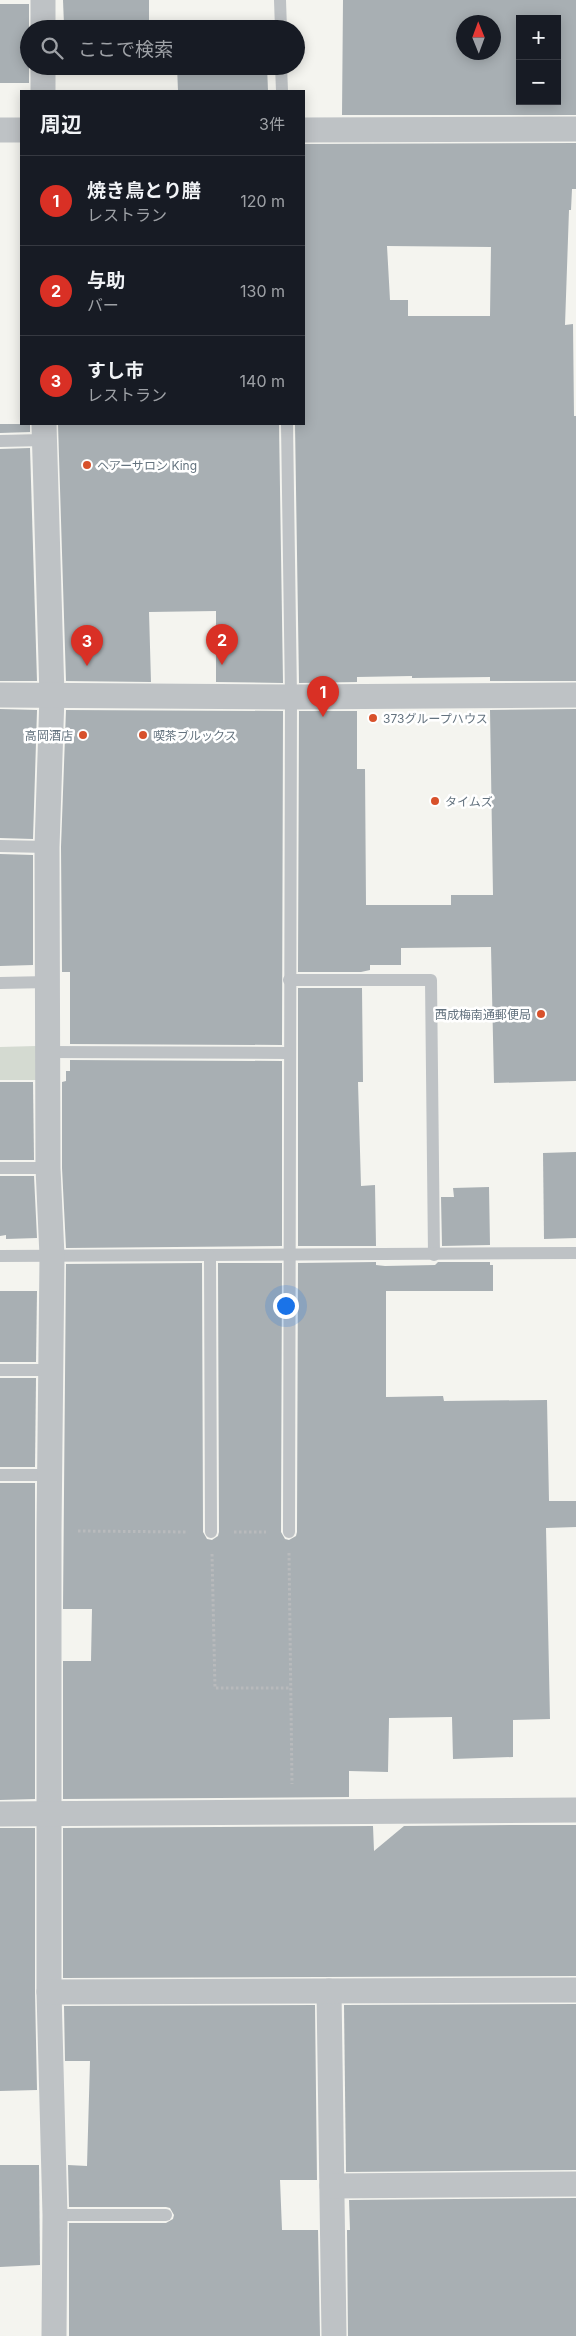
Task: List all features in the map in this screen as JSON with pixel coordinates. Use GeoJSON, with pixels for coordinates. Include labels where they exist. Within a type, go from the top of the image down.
{"type":"FeatureCollection","features":[{"type":"Feature","properties":{"kind":"street"},"geometry":{"type":"LineString","coordinates":[[43,0],[43,20]]}},
{"type":"Feature","properties":{"kind":"street"},"geometry":{"type":"LineString","coordinates":[[43,75],[43,90]]}},
{"type":"Feature","properties":{"kind":"street"},"geometry":{"type":"LineString","coordinates":[[305,130],[576,129]]}},
{"type":"Feature","properties":{"kind":"street"},"geometry":{"type":"LineString","coordinates":[[0,130],[20,130]]}},
{"type":"Feature","properties":{"kind":"street"},"geometry":{"type":"LineString","coordinates":[[44,432],[52,696],[47,847],[48,1168],[52,1256],[49,1531],[49,1992],[55,2215],[54,2336]]}},
{"type":"Feature","properties":{"kind":"street"},"geometry":{"type":"LineString","coordinates":[[0,695],[291,697],[576,695]]}},
{"type":"Feature","properties":{"kind":"street"},"geometry":{"type":"LineString","coordinates":[[0,1814],[576,1810]]}},
{"type":"Feature","properties":{"kind":"street"},"geometry":{"type":"LineString","coordinates":[[49,1992],[576,1990]]}},
{"type":"Feature","properties":{"kind":"street"},"geometry":{"type":"LineString","coordinates":[[329,1991],[334,2336]]}},
{"type":"Feature","properties":{"kind":"street"},"geometry":{"type":"LineString","coordinates":[[332,2186],[576,2184]]}},
{"type":"Feature","properties":{"kind":"lane"},"geometry":{"type":"LineString","coordinates":[[280,0],[281,20]]}},
{"type":"Feature","properties":{"kind":"lane"},"geometry":{"type":"LineString","coordinates":[[281,75],[282,90]]}},
{"type":"Feature","properties":{"kind":"lane"},"geometry":{"type":"LineString","coordinates":[[287,425],[291,697],[288,1053],[289,1532]]}},
{"type":"Feature","properties":{"kind":"lane"},"geometry":{"type":"LineString","coordinates":[[0,441],[44,432]]}},
{"type":"Feature","properties":{"kind":"lane"},"geometry":{"type":"LineString","coordinates":[[0,846],[47,847]]}},
{"type":"Feature","properties":{"kind":"lane"},"geometry":{"type":"LineString","coordinates":[[289,980],[431,980],[434,1255]]}},
{"type":"Feature","properties":{"kind":"lane"},"geometry":{"type":"LineString","coordinates":[[0,982],[48,982]]}},
{"type":"Feature","properties":{"kind":"lane"},"geometry":{"type":"LineString","coordinates":[[48,1052],[288,1053]]}},
{"type":"Feature","properties":{"kind":"lane"},"geometry":{"type":"LineString","coordinates":[[0,1168],[48,1168]]}},
{"type":"Feature","properties":{"kind":"lane"},"geometry":{"type":"LineString","coordinates":[[0,1256],[576,1253]]}},
{"type":"Feature","properties":{"kind":"lane"},"geometry":{"type":"LineString","coordinates":[[210,1256],[211,1532]]}},
{"type":"Feature","properties":{"kind":"lane"},"geometry":{"type":"LineString","coordinates":[[0,1370],[51,1370]]}},
{"type":"Feature","properties":{"kind":"lane"},"geometry":{"type":"LineString","coordinates":[[0,1475],[50,1475]]}},
{"type":"Feature","properties":{"kind":"lane"},"geometry":{"type":"LineString","coordinates":[[55,2215],[166,2215]]}},
{"type":"Feature","properties":{"kind":"path"},"geometry":{"type":"LineString","coordinates":[[49,1531],[289,1532],[292,1812]]}},
{"type":"Feature","properties":{"kind":"path"},"geometry":{"type":"LineString","coordinates":[[211,1532],[215,1688],[290,1688]]}},
{"type":"Feature","properties":{"kind":"shaded area"},"geometry":{"type":"Polygon","coordinates":[[[36,1046],[36,1080],[0,1080],[0,1047],[36,1046]]]}},
{"type":"Feature","properties":{"kind":"building"},"geometry":{"type":"Polygon","coordinates":[[[63,0],[149,0],[149,20],[64,20],[63,0]]]}},
{"type":"Feature","properties":{"kind":"building"},"geometry":{"type":"Polygon","coordinates":[[[343,0],[576,0],[576,115],[342,115],[343,0]]]}},
{"type":"Feature","properties":{"kind":"building"},"geometry":{"type":"Polygon","coordinates":[[[0,4],[29,4],[29,20],[20,20],[20,75],[29,75],[29,83],[0,83],[0,4]]]}},
{"type":"Feature","properties":{"kind":"building"},"geometry":{"type":"Polygon","coordinates":[[[177,75],[267,75],[268,90],[178,90],[177,75]]]}},
{"type":"Feature","properties":{"kind":"building"},"geometry":{"type":"Polygon","coordinates":[[[576,143],[576,189],[572,189],[571,210],[569,210],[565,325],[573,324],[574,416],[576,416],[576,681],[490,681],[490,677],[412,678],[412,676],[357,677],[357,682],[299,683],[295,425],[305,425],[305,144],[576,143]],[[387,246],[390,300],[408,300],[408,316],[490,316],[491,247],[387,246]]]}},
{"type":"Feature","properties":{"kind":"building"},"geometry":{"type":"Polygon","coordinates":[[[0,424],[30,425],[30,432],[0,433],[0,424]]]}},
{"type":"Feature","properties":{"kind":"building"},"geometry":{"type":"Polygon","coordinates":[[[58,425],[279,425],[283,683],[216,682],[216,611],[149,612],[151,682],[66,681],[58,425]]]}},
{"type":"Feature","properties":{"kind":"building"},"geometry":{"type":"Polygon","coordinates":[[[30,448],[37,681],[0,681],[0,449],[30,448]]]}},
{"type":"Feature","properties":{"kind":"building"},"geometry":{"type":"Polygon","coordinates":[[[0,709],[37,710],[33,839],[0,838],[0,709]]]}},
{"type":"Feature","properties":{"kind":"building"},"geometry":{"type":"Polygon","coordinates":[[[576,709],[576,1081],[494,1083],[491,947],[401,948],[401,965],[370,965],[370,970],[361,972],[298,972],[299,711],[357,711],[357,769],[365,769],[366,905],[451,905],[451,895],[493,895],[490,710],[576,709]]]}},
{"type":"Feature","properties":{"kind":"building"},"geometry":{"type":"Polygon","coordinates":[[[66,710],[283,711],[282,1045],[70,1044],[70,972],[62,972],[61,847],[66,710]]]}},
{"type":"Feature","properties":{"kind":"building"},"geometry":{"type":"Polygon","coordinates":[[[0,854],[33,855],[33,965],[0,966],[0,854]]]}},
{"type":"Feature","properties":{"kind":"building"},"geometry":{"type":"Polygon","coordinates":[[[298,988],[362,988],[363,1082],[358,1082],[361,1186],[375,1185],[376,1246],[298,1246],[298,988]]]}},
{"type":"Feature","properties":{"kind":"building"},"geometry":{"type":"Polygon","coordinates":[[[70,1060],[282,1061],[282,1246],[66,1248],[62,1168],[62,1082],[66,1081],[66,1071],[70,1071],[70,1060]]]}},
{"type":"Feature","properties":{"kind":"building"},"geometry":{"type":"Polygon","coordinates":[[[0,1082],[33,1082],[34,1160],[0,1160],[0,1082]]]}},
{"type":"Feature","properties":{"kind":"building"},"geometry":{"type":"Polygon","coordinates":[[[576,1152],[576,1238],[544,1239],[543,1153],[576,1152]]]}},
{"type":"Feature","properties":{"kind":"building"},"geometry":{"type":"Polygon","coordinates":[[[0,1176],[34,1176],[37,1238],[6,1239],[6,1235],[0,1236],[0,1176]]]}},
{"type":"Feature","properties":{"kind":"building"},"geometry":{"type":"Polygon","coordinates":[[[489,1187],[490,1245],[442,1246],[441,1197],[454,1197],[453,1188],[489,1187]]]}},
{"type":"Feature","properties":{"kind":"building"},"geometry":{"type":"Polygon","coordinates":[[[376,1262],[376,1265],[385,1266],[435,1265],[438,1262],[490,1262],[490,1265],[493,1265],[493,1291],[386,1291],[386,1397],[443,1396],[444,1401],[547,1400],[549,1501],[576,1501],[576,1527],[546,1528],[550,1719],[513,1720],[513,1757],[453,1759],[452,1717],[389,1718],[388,1772],[349,1771],[349,1797],[63,1799],[63,1661],[91,1661],[92,1609],[63,1609],[66,1264],[202,1263],[203,1532],[207,1539],[212,1540],[218,1536],[219,1532],[218,1263],[282,1263],[281,1532],[285,1539],[289,1540],[296,1536],[297,1532],[298,1263],[376,1262]]]}},
{"type":"Feature","properties":{"kind":"building"},"geometry":{"type":"Polygon","coordinates":[[[0,1291],[37,1291],[36,1362],[0,1362],[0,1291]]]}},
{"type":"Feature","properties":{"kind":"building"},"geometry":{"type":"Polygon","coordinates":[[[0,1378],[36,1378],[35,1467],[0,1467],[0,1378]]]}},
{"type":"Feature","properties":{"kind":"building"},"geometry":{"type":"Polygon","coordinates":[[[0,1483],[35,1483],[35,1799],[0,1800],[0,1483]]]}},
{"type":"Feature","properties":{"kind":"building"},"geometry":{"type":"Polygon","coordinates":[[[576,1825],[576,1976],[63,1978],[63,1828],[373,1826],[374,1851],[404,1826],[576,1825]]]}},
{"type":"Feature","properties":{"kind":"building"},"geometry":{"type":"Polygon","coordinates":[[[0,1828],[35,1828],[37,2090],[0,2091],[0,1828]]]}},
{"type":"Feature","properties":{"kind":"building"},"geometry":{"type":"Polygon","coordinates":[[[576,2004],[576,2170],[346,2172],[344,2005],[576,2004]]]}},
{"type":"Feature","properties":{"kind":"building"},"geometry":{"type":"Polygon","coordinates":[[[315,2005],[317,2180],[280,2180],[282,2230],[318,2230],[320,2336],[69,2336],[69,2223],[166,2223],[173,2219],[174,2215],[170,2208],[166,2207],[69,2207],[68,2165],[87,2166],[90,2061],[65,2061],[64,2006],[315,2005]]]}},
{"type":"Feature","properties":{"kind":"building"},"geometry":{"type":"Polygon","coordinates":[[[0,2165],[39,2165],[40,2265],[0,2267],[0,2165]]]}},
{"type":"Feature","properties":{"kind":"building"},"geometry":{"type":"Polygon","coordinates":[[[576,2198],[576,2336],[348,2336],[347,2230],[350,2230],[349,2200],[576,2198]]]}},
{"type":"Feature","properties":{"kind":"place","name":"ヘアーサロン King"},"geometry":{"type":"Point","coordinates":[87,465]}},
{"type":"Feature","properties":{"kind":"place","name":"与助"},"geometry":{"type":"Point","coordinates":[222,665]}},
{"type":"Feature","properties":{"kind":"place","name":"すし市"},"geometry":{"type":"Point","coordinates":[87,666]}},
{"type":"Feature","properties":{"kind":"place","name":"焼き鳥とり膳"},"geometry":{"type":"Point","coordinates":[323,717]}},
{"type":"Feature","properties":{"kind":"place","name":"373グループハウス"},"geometry":{"type":"Point","coordinates":[373,718]}},
{"type":"Feature","properties":{"kind":"place","name":"高岡酒店"},"geometry":{"type":"Point","coordinates":[83,735]}},
{"type":"Feature","properties":{"kind":"place","name":"喫茶ブルックス"},"geometry":{"type":"Point","coordinates":[143,735]}},
{"type":"Feature","properties":{"kind":"place","name":"タイムズ"},"geometry":{"type":"Point","coordinates":[435,801]}},
{"type":"Feature","properties":{"kind":"place","name":"西成梅南通郵便局"},"geometry":{"type":"Point","coordinates":[541,1014]}}]}
